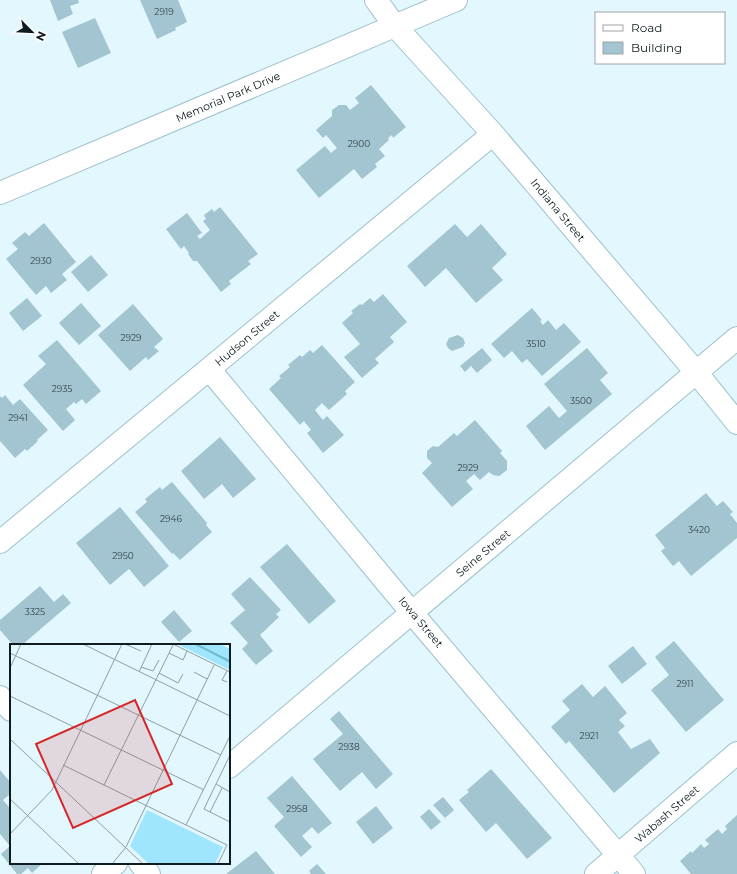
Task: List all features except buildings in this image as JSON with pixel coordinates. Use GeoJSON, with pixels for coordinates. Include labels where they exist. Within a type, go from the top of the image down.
{"type":"FeatureCollection","features":[{"type":"Feature","properties":{"kind":"street","name":"Indiana Street"},"geometry":{"type":"LineString","coordinates":[[376,0],[395,26],[493,134],[696,372],[737,423]]}},
{"type":"Feature","properties":{"kind":"street","name":"Memorial Park Drive"},"geometry":{"type":"LineString","coordinates":[[0,193],[456,0]]}},
{"type":"Feature","properties":{"kind":"street","name":"Hudson Street"},"geometry":{"type":"LineString","coordinates":[[0,542],[493,134]]}},
{"type":"Feature","properties":{"kind":"street","name":"Seine Street"},"geometry":{"type":"LineString","coordinates":[[230,767],[737,338]]}},
{"type":"Feature","properties":{"kind":"street","name":"Iowa Street"},"geometry":{"type":"LineString","coordinates":[[209,370],[412,613],[634,874]]}},
{"type":"Feature","properties":{"kind":"street"},"geometry":{"type":"LineString","coordinates":[[0,697],[10,709]]}},
{"type":"Feature","properties":{"kind":"street","name":"Wabash Street"},"geometry":{"type":"LineString","coordinates":[[596,874],[737,753]]}},
{"type":"Feature","properties":{"kind":"street"},"geometry":{"type":"LineString","coordinates":[[103,874],[115,864]]}},
{"type":"Feature","properties":{"kind":"street"},"geometry":{"type":"LineString","coordinates":[[141,864],[149,874]]}}]}
